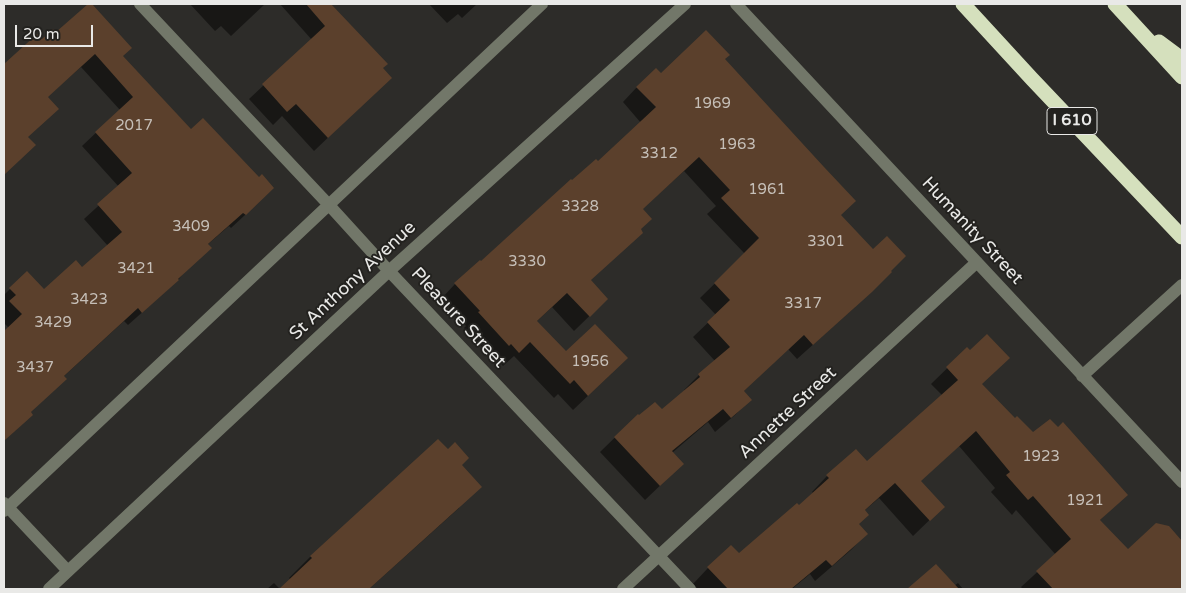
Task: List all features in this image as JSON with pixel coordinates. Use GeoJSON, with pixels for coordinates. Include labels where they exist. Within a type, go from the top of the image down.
{"type":"FeatureCollection","features":[{"type":"Feature","properties":{"kind":"highway","name":"I 610"},"geometry":{"type":"LineString","coordinates":[[963,4],[1182,237]]}},
{"type":"Feature","properties":{"kind":"highway"},"geometry":{"type":"LineString","coordinates":[[1115,4],[1182,76]]}},
{"type":"Feature","properties":{"kind":"highway"},"geometry":{"type":"LineString","coordinates":[[1130,20],[1182,59]]}},
{"type":"Feature","properties":{"kind":"street","name":"Pleasure Street"},"geometry":{"type":"LineString","coordinates":[[140,4],[690,589]]}},
{"type":"Feature","properties":{"kind":"street"},"geometry":{"type":"LineString","coordinates":[[68,571],[5,507],[542,4]]}},
{"type":"Feature","properties":{"kind":"street","name":"St Anthony Avenue"},"geometry":{"type":"LineString","coordinates":[[49,589],[389,271],[685,4]]}},
{"type":"Feature","properties":{"kind":"street","name":"Humanity Street"},"geometry":{"type":"LineString","coordinates":[[736,4],[1182,482]]}},
{"type":"Feature","properties":{"kind":"street","name":"Annette Street"},"geometry":{"type":"LineString","coordinates":[[623,589],[977,262]]}},
{"type":"Feature","properties":{"kind":"street"},"geometry":{"type":"LineString","coordinates":[[1082,376],[1182,285]]}},
{"type":"Feature","properties":{"kind":"building"},"geometry":{"type":"Polygon","coordinates":[[[88,4],[92,4],[132,48],[123,56],[191,129],[203,118],[259,177],[262,174],[274,188],[246,215],[243,213],[208,244],[212,248],[179,280],[142,313],[138,308],[64,376],[67,379],[31,412],[33,415],[4,441],[4,331],[22,314],[9,301],[16,295],[9,288],[27,271],[44,289],[76,260],[82,267],[122,232],[97,204],[132,173],[95,132],[133,97],[95,54],[48,97],[59,109],[28,137],[36,145],[4,175],[4,64],[37,34],[42,39],[53,29],[56,32],[88,4]]]}},
{"type":"Feature","properties":{"kind":"building"},"geometry":{"type":"Polygon","coordinates":[[[306,4],[331,4],[388,64],[383,68],[392,78],[328,138],[296,104],[287,112],[262,84],[325,26],[306,4]]]}},
{"type":"Feature","properties":{"kind":"building"},"geometry":{"type":"Polygon","coordinates":[[[706,30],[730,55],[725,59],[856,201],[841,215],[873,249],[887,236],[906,256],[872,292],[813,345],[804,335],[744,391],[752,400],[731,418],[723,409],[672,451],[684,464],[660,486],[614,437],[638,414],[655,402],[662,409],[700,377],[698,374],[730,347],[707,322],[730,300],[714,283],[759,238],[721,198],[730,190],[699,157],[643,209],[652,219],[641,229],[643,233],[591,280],[608,299],[590,317],[567,293],[537,321],[566,351],[595,324],[628,358],[588,396],[574,380],[570,384],[530,342],[519,353],[511,344],[509,346],[454,283],[571,179],[596,159],[598,161],[656,107],[636,87],[656,68],[661,73],[706,30]]]}},
{"type":"Feature","properties":{"kind":"building"},"geometry":{"type":"Polygon","coordinates":[[[987,334],[1010,358],[982,384],[1015,418],[1017,416],[1033,432],[1050,419],[1058,427],[1063,422],[1128,495],[1100,520],[1128,549],[1156,523],[1169,526],[1182,541],[1182,589],[1053,589],[1036,571],[1071,539],[1033,496],[1028,500],[1006,475],[1010,472],[976,431],[921,481],[945,507],[930,521],[895,483],[865,510],[869,515],[859,524],[868,534],[832,566],[826,560],[791,589],[728,589],[707,567],[731,545],[739,553],[797,503],[799,505],[829,478],[826,475],[856,449],[867,461],[958,380],[946,367],[967,347],[970,350],[987,334]]]}},
{"type":"Feature","properties":{"kind":"building"},"geometry":{"type":"Polygon","coordinates":[[[438,439],[448,449],[455,442],[469,458],[462,465],[482,487],[369,589],[279,589],[312,558],[310,556],[438,439]]]}},
{"type":"Feature","properties":{"kind":"building"},"geometry":{"type":"Polygon","coordinates":[[[936,564],[959,589],[907,589],[936,564]]]}}]}
